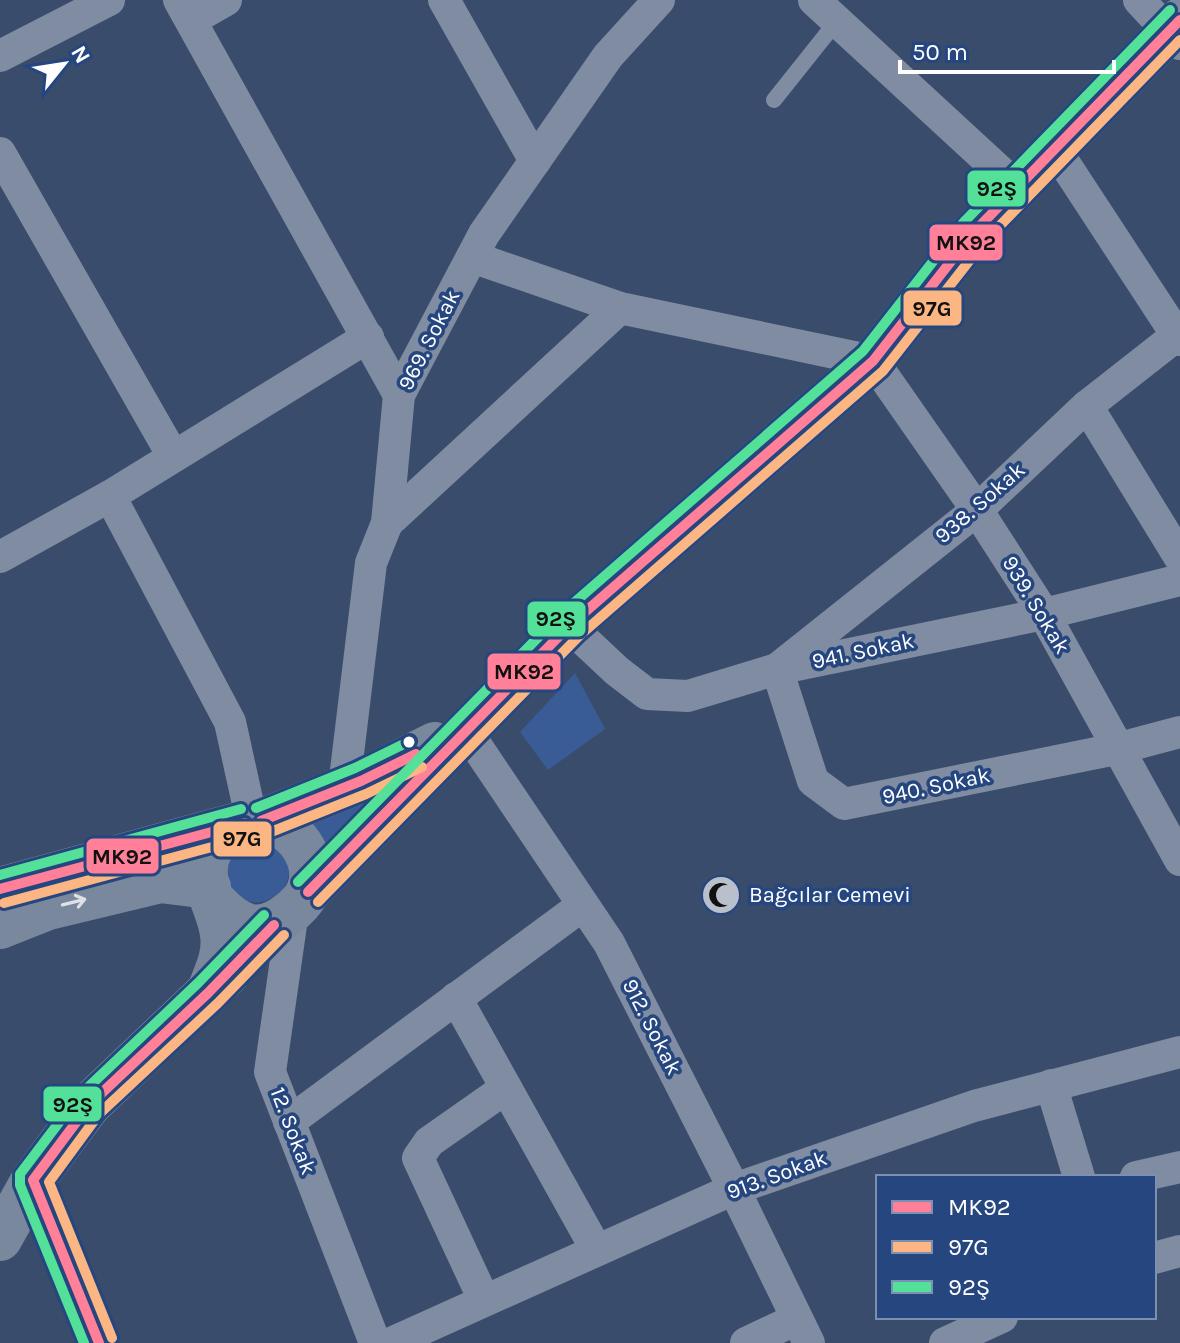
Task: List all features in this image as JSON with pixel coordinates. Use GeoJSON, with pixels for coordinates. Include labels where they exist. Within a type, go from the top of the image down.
{"type":"FeatureCollection","features":[{"type":"Feature","properties":{"kind":"main road"},"geometry":{"type":"LineString","coordinates":[[0,1239],[33,1180],[89,1105],[208,993],[569,626],[873,361],[973,233],[1176,32]]}},
{"type":"Feature","properties":{"kind":"main road"},"geometry":{"type":"LineString","coordinates":[[208,993],[221,960],[223,936],[205,875],[208,858],[216,842],[229,830],[361,781],[465,729]]}},
{"type":"Feature","properties":{"kind":"main road"},"geometry":{"type":"LineString","coordinates":[[0,889],[100,860],[253,822],[278,825],[292,834],[303,846],[310,861],[311,877],[292,909],[257,927],[230,919],[212,895],[160,881],[48,908],[0,927]]}},
{"type":"Feature","properties":{"kind":"street"},"geometry":{"type":"LineString","coordinates":[[0,56],[109,0]]}},
{"type":"Feature","properties":{"kind":"street"},"geometry":{"type":"LineString","coordinates":[[226,0],[185,10],[399,395]]}},
{"type":"Feature","properties":{"kind":"street"},"geometry":{"type":"LineString","coordinates":[[444,0],[535,161]]}},
{"type":"Feature","properties":{"kind":"street","name":"969. Sokak"},"geometry":{"type":"LineString","coordinates":[[344,787],[371,563],[387,523],[399,395],[484,234],[608,56],[659,0]]}},
{"type":"Feature","properties":{"kind":"street"},"geometry":{"type":"LineString","coordinates":[[1139,0],[1176,32]]}},
{"type":"Feature","properties":{"kind":"street"},"geometry":{"type":"LineString","coordinates":[[825,11],[1017,187]]}},
{"type":"Feature","properties":{"kind":"street"},"geometry":{"type":"LineString","coordinates":[[1055,149],[1179,336]]}},
{"type":"Feature","properties":{"kind":"street"},"geometry":{"type":"LineString","coordinates":[[0,153],[173,456]]}},
{"type":"Feature","properties":{"kind":"street"},"geometry":{"type":"LineString","coordinates":[[472,257],[620,308],[873,361]]}},
{"type":"Feature","properties":{"kind":"street"},"geometry":{"type":"LineString","coordinates":[[387,523],[620,308]]}},
{"type":"Feature","properties":{"kind":"street","name":"938. Sokak"},"geometry":{"type":"LineString","coordinates":[[777,669],[977,510],[1087,406],[1179,336]]}},
{"type":"Feature","properties":{"kind":"street"},"geometry":{"type":"LineString","coordinates":[[0,557],[110,496],[368,337]]}},
{"type":"Feature","properties":{"kind":"street","name":"939. Sokak"},"geometry":{"type":"LineString","coordinates":[[873,361],[977,510],[1044,614],[1180,860]]}},
{"type":"Feature","properties":{"kind":"street"},"geometry":{"type":"LineString","coordinates":[[1087,406],[1180,558]]}},
{"type":"Feature","properties":{"kind":"street"},"geometry":{"type":"LineString","coordinates":[[110,496],[230,722],[253,822]]}},
{"type":"Feature","properties":{"kind":"street","name":"941. Sokak"},"geometry":{"type":"LineString","coordinates":[[569,626],[647,694],[688,696],[777,669],[1044,614],[1180,580]]}},
{"type":"Feature","properties":{"kind":"street","name":"940. Sokak"},"geometry":{"type":"LineString","coordinates":[[777,669],[813,781],[844,804],[1116,749],[1180,732]]}},
{"type":"Feature","properties":{"kind":"street","name":"912. Sokak"},"geometry":{"type":"LineString","coordinates":[[465,729],[609,943],[803,1331]]}},
{"type":"Feature","properties":{"kind":"street"},"geometry":{"type":"LineString","coordinates":[[289,1122],[583,905]]}},
{"type":"Feature","properties":{"kind":"street","name":"12. Sokak"},"geometry":{"type":"LineString","coordinates":[[292,909],[270,1072],[375,1343]]}},
{"type":"Feature","properties":{"kind":"street"},"geometry":{"type":"LineString","coordinates":[[456,998],[596,1249]]}},
{"type":"Feature","properties":{"kind":"street","name":"913. Sokak"},"geometry":{"type":"LineString","coordinates":[[391,1343],[734,1189],[974,1106],[1180,1052]]}},
{"type":"Feature","properties":{"kind":"street"},"geometry":{"type":"LineString","coordinates":[[1051,1085],[1078,1175]]}},
{"type":"Feature","properties":{"kind":"street"},"geometry":{"type":"LineString","coordinates":[[484,1300],[418,1158],[429,1142],[506,1088]]}},
{"type":"Feature","properties":{"kind":"street"},"geometry":{"type":"LineString","coordinates":[[1145,1175],[1180,1167]]}},
{"type":"Feature","properties":{"kind":"street"},"geometry":{"type":"LineString","coordinates":[[33,1180],[99,1343]]}},
{"type":"Feature","properties":{"kind":"street"},"geometry":{"type":"LineString","coordinates":[[1156,1257],[1180,1251]]}},
{"type":"Feature","properties":{"kind":"street"},"geometry":{"type":"LineString","coordinates":[[945,1343],[998,1319]]}},
{"type":"Feature","properties":{"kind":"street"},"geometry":{"type":"LineString","coordinates":[[746,1343],[803,1331]]}},
{"type":"Feature","properties":{"kind":"lane"},"geometry":{"type":"LineString","coordinates":[[774,100],[825,11]]}},
{"type":"Feature","properties":{"kind":"shaded area"},"geometry":{"type":"Polygon","coordinates":[[[575,673],[605,729],[548,770],[520,732],[575,673]]]}},
{"type":"Feature","properties":{"kind":"shaded area"},"geometry":{"type":"Polygon","coordinates":[[[385,786],[323,850],[302,816],[385,786]]]}},
{"type":"Feature","properties":{"kind":"shaded area"},"geometry":{"type":"Polygon","coordinates":[[[270,843],[284,857],[289,869],[288,879],[283,889],[265,901],[244,900],[228,885],[226,862],[239,845],[270,843]]]}},
{"type":"Feature","properties":{"kind":"transit line","name":"92Ş"},"geometry":{"type":"LineString","coordinates":[[298,882],[560,615],[863,351],[963,223],[1170,10]]}},
{"type":"Feature","properties":{"kind":"transit line","name":"MK92"},"geometry":{"type":"LineString","coordinates":[[308,892],[569,626],[873,361],[973,233],[1180,20]]}},
{"type":"Feature","properties":{"kind":"transit line","name":"97G"},"geometry":{"type":"LineString","coordinates":[[318,902],[579,636],[883,371],[984,242],[1180,40]]}},
{"type":"Feature","properties":{"kind":"transit line","name":"92Ş"},"geometry":{"type":"LineString","coordinates":[[256,808],[355,768],[410,741]]}},
{"type":"Feature","properties":{"kind":"transit line","name":"MK92"},"geometry":{"type":"LineString","coordinates":[[261,821],[361,781],[416,754]]}},
{"type":"Feature","properties":{"kind":"transit line","name":"97G"},"geometry":{"type":"LineString","coordinates":[[266,834],[366,794],[422,767]]}},
{"type":"Feature","properties":{"kind":"transit line","name":"92Ş"},"geometry":{"type":"LineString","coordinates":[[0,875],[241,809]]}},
{"type":"Feature","properties":{"kind":"transit line","name":"MK92"},"geometry":{"type":"LineString","coordinates":[[0,889],[245,823]]}},
{"type":"Feature","properties":{"kind":"transit line","name":"97G"},"geometry":{"type":"LineString","coordinates":[[4,903],[249,837]]}},
{"type":"Feature","properties":{"kind":"transit line","name":"92Ş"},"geometry":{"type":"LineString","coordinates":[[84,1343],[20,1185],[20,1174],[79,1096],[198,983],[264,915]]}},
{"type":"Feature","properties":{"kind":"transit line","name":"MK92"},"geometry":{"type":"LineString","coordinates":[[99,1343],[33,1180],[89,1105],[208,993],[274,925]]}},
{"type":"Feature","properties":{"kind":"transit line","name":"97G"},"geometry":{"type":"LineString","coordinates":[[112,1338],[49,1182],[99,1114],[218,1003],[284,935]]}},
{"type":"Feature","properties":{"kind":"place","name":"Bağcılar Cemevi"},"geometry":{"type":"Point","coordinates":[721,895]}}]}
